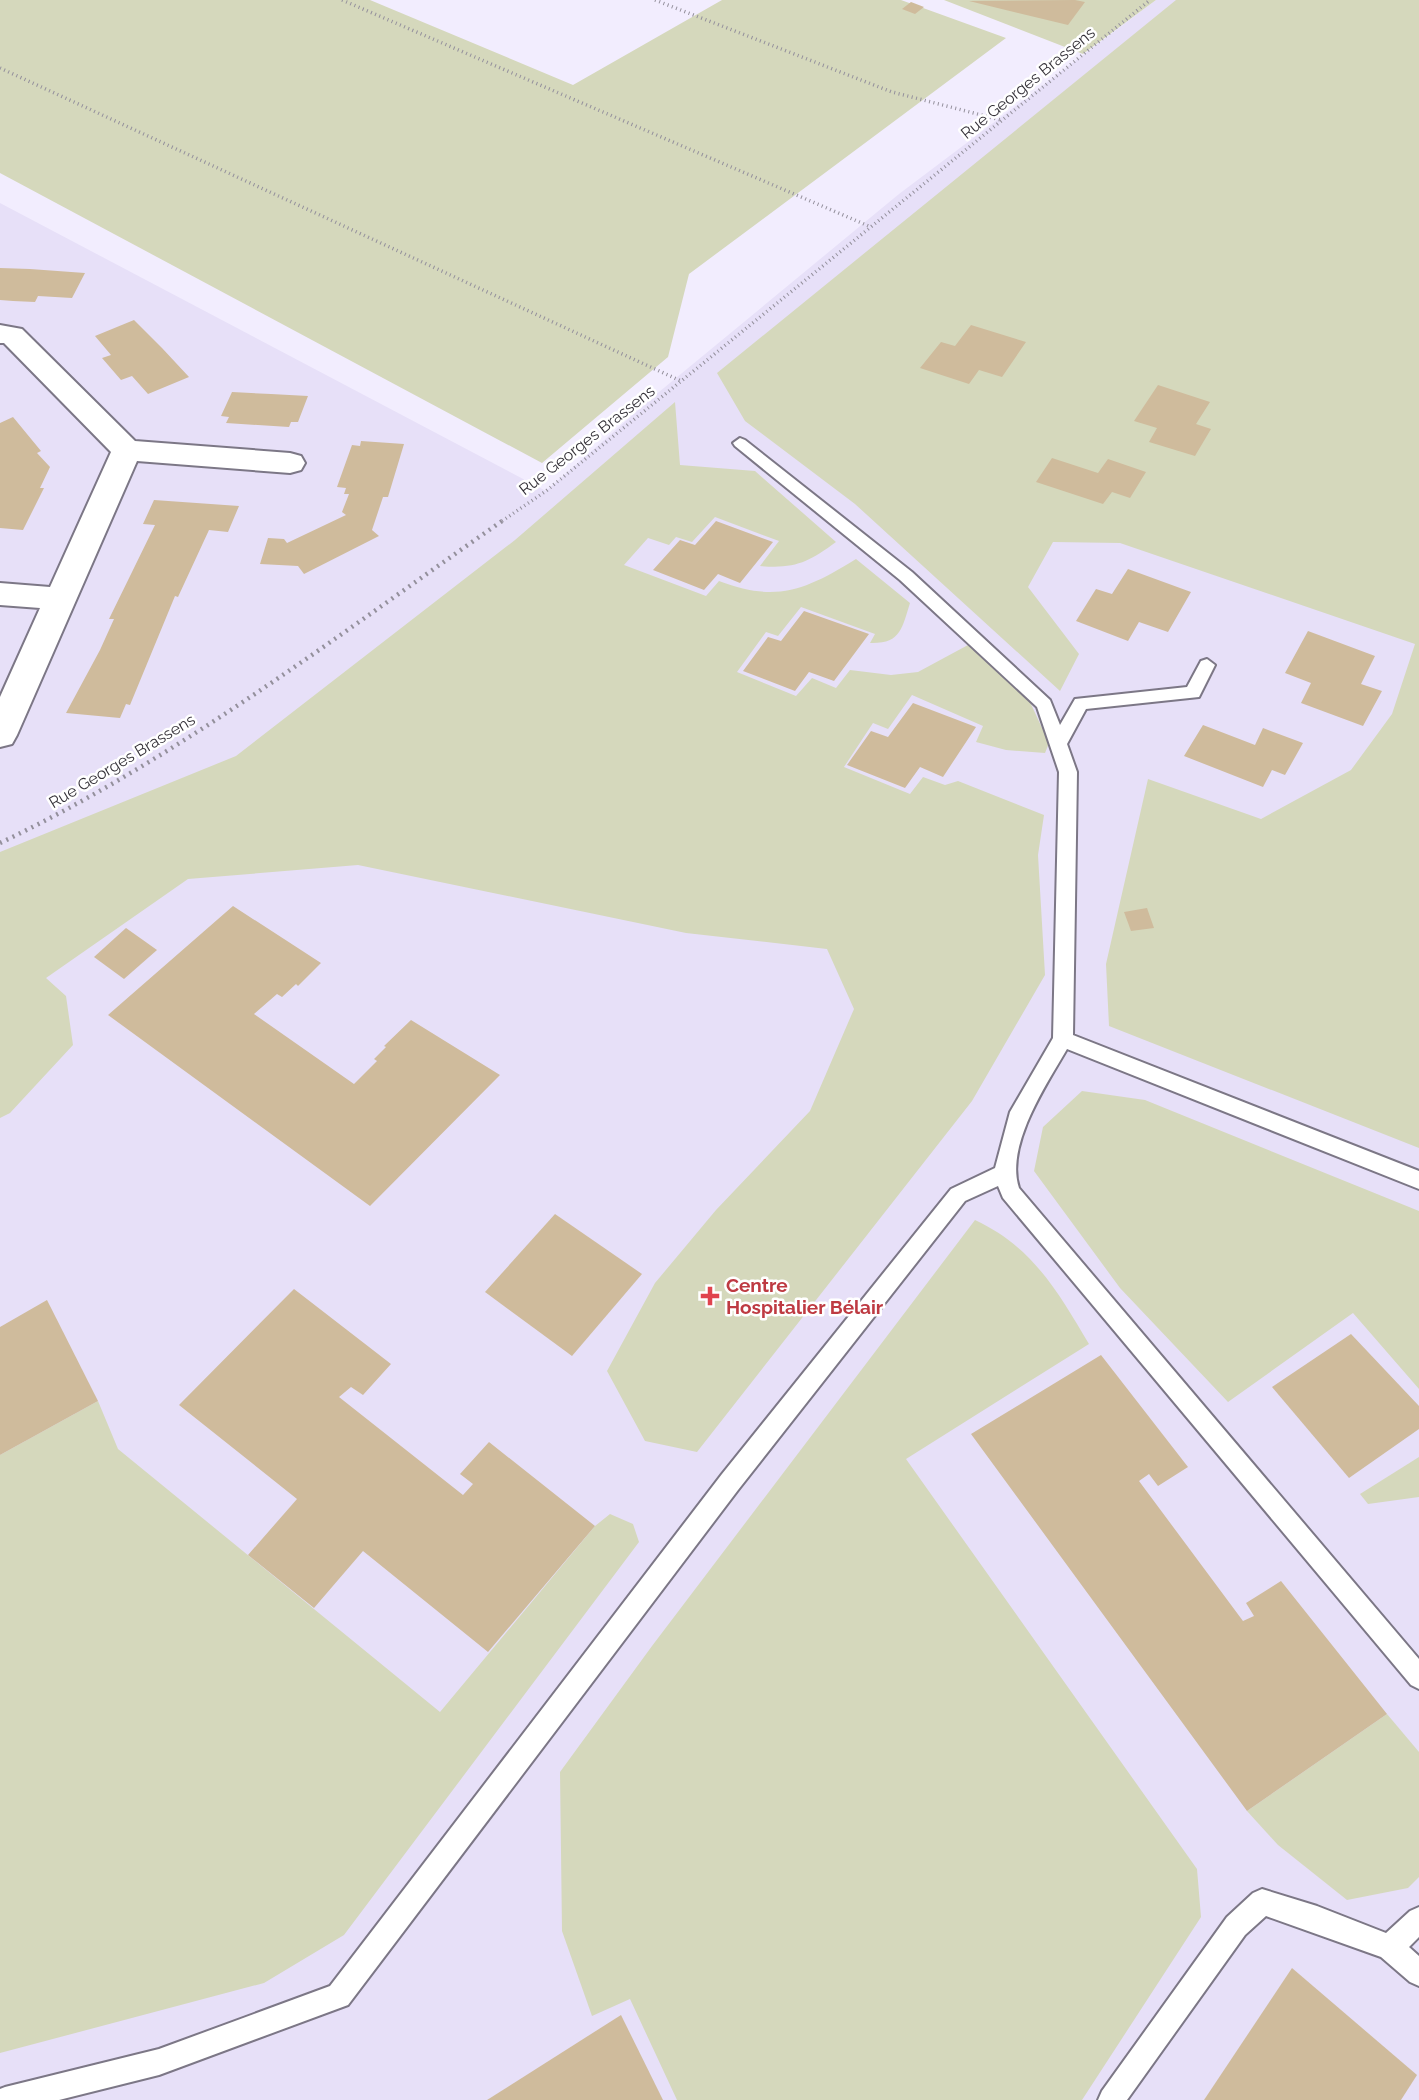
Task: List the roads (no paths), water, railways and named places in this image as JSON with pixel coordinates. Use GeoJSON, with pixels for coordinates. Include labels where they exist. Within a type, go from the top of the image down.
{"type":"FeatureCollection","features":[{"type":"Feature","properties":{"kind":"street"},"geometry":{"type":"LineString","coordinates":[[0,334],[12,335],[127,450],[290,463]]}},
{"type":"Feature","properties":{"kind":"street"},"geometry":{"type":"LineString","coordinates":[[0,735],[127,450]]}},
{"type":"Feature","properties":{"kind":"street"},"geometry":{"type":"LineString","coordinates":[[0,594],[59,599]]}},
{"type":"Feature","properties":{"kind":"lane"},"geometry":{"type":"LineString","coordinates":[[740,443],[906,576],[1044,704],[1068,772],[1063,1039],[1020,1112],[1004,1173],[1010,1192],[1419,1677]]}},
{"type":"Feature","properties":{"kind":"lane"},"geometry":{"type":"LineString","coordinates":[[1058,744],[1081,703],[1193,693],[1207,665]]}},
{"type":"Feature","properties":{"kind":"lane"},"geometry":{"type":"LineString","coordinates":[[1063,1039],[1419,1180]]}},
{"type":"Feature","properties":{"kind":"lane"},"geometry":{"type":"LineString","coordinates":[[5,2100],[159,2062],[338,1996],[730,1482],[958,1195],[1004,1173]]}},
{"type":"Feature","properties":{"kind":"lane"},"geometry":{"type":"LineString","coordinates":[[1111,2100],[1236,1926],[1262,1902],[1317,1919],[1390,1947],[1419,1973]]}},
{"type":"Feature","properties":{"kind":"lane"},"geometry":{"type":"LineString","coordinates":[[1390,1947],[1419,1920]]}},
{"type":"Feature","properties":{"kind":"place","name":"Centre Hospitalier Bélair"},"geometry":{"type":"Point","coordinates":[710,1296]}}]}
